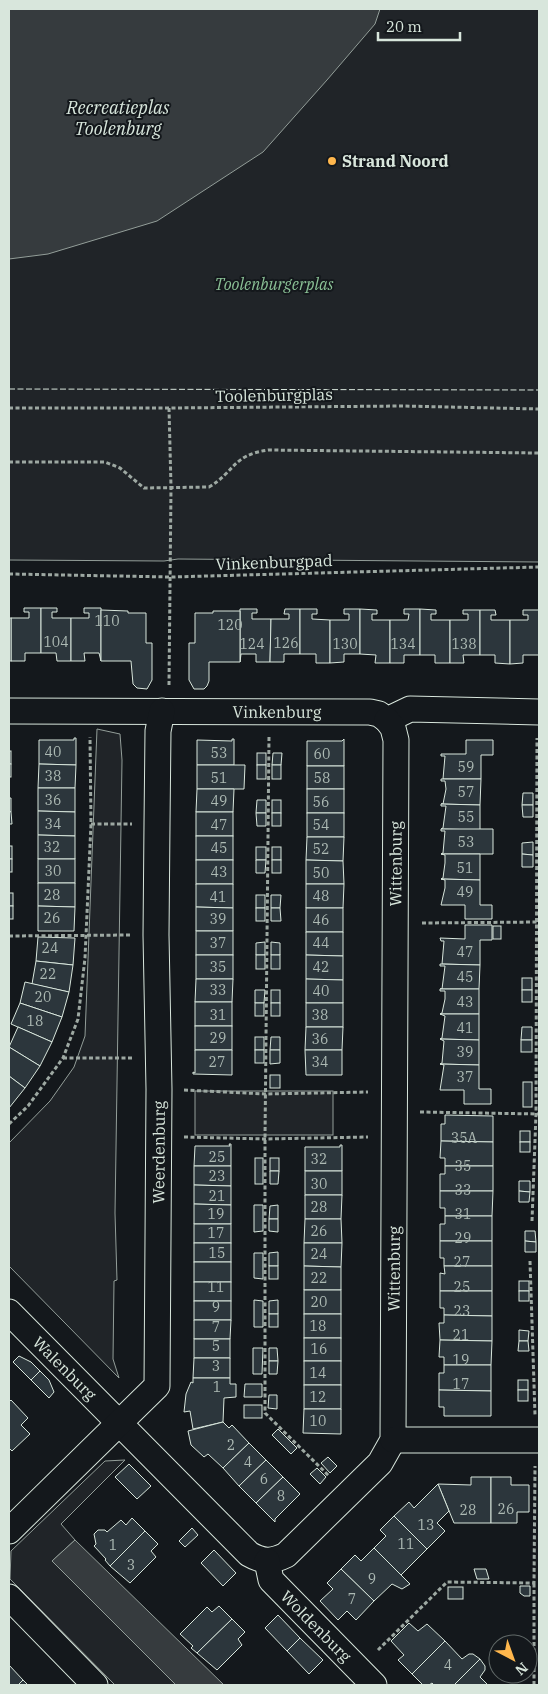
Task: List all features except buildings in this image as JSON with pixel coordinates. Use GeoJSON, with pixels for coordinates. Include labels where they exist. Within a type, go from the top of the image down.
{"type":"FeatureCollection","features":[{"type":"Feature","properties":{"kind":"street"},"geometry":{"type":"LineString","coordinates":[[387,720],[410,709],[538,712]]}},
{"type":"Feature","properties":{"kind":"street","name":"Vinkenburg"},"geometry":{"type":"LineString","coordinates":[[9,711],[370,712],[379,714],[387,720]]}},
{"type":"Feature","properties":{"kind":"street","name":"Weerdenburg"},"geometry":{"type":"LineString","coordinates":[[9,1531],[157,1386],[159,1089],[156,935],[158,731],[162,711]]}},
{"type":"Feature","properties":{"kind":"street","name":"Wittenburg"},"geometry":{"type":"LineString","coordinates":[[267,1561],[286,1555],[380,1463],[393,1440],[396,740],[393,728],[387,720]]}},
{"type":"Feature","properties":{"kind":"street","name":"Walenburg"},"geometry":{"type":"LineString","coordinates":[[9,1312],[119,1424]]}},
{"type":"Feature","properties":{"kind":"street"},"geometry":{"type":"LineString","coordinates":[[119,1424],[249,1554],[267,1561]]}},
{"type":"Feature","properties":{"kind":"street"},"geometry":{"type":"LineString","coordinates":[[393,1440],[537,1440]]}},
{"type":"Feature","properties":{"kind":"street","name":"Woldenburg"},"geometry":{"type":"LineString","coordinates":[[267,1561],[271,1580],[366,1677]]}},
{"type":"Feature","properties":{"kind":"street"},"geometry":{"type":"LineString","coordinates":[[9,1598],[95,1685]]}},
{"type":"Feature","properties":{"kind":"path","name":"Toolenburgplas"},"geometry":{"type":"LineString","coordinates":[[9,408],[403,406],[539,410]]}},
{"type":"Feature","properties":{"kind":"path"},"geometry":{"type":"LineString","coordinates":[[162,711],[169,690],[171,487],[169,408]]}},
{"type":"Feature","properties":{"kind":"path"},"geometry":{"type":"LineString","coordinates":[[9,462],[105,462],[120,468],[144,488],[209,487],[218,482],[240,459],[254,452],[268,450],[539,453]]}},
{"type":"Feature","properties":{"kind":"path","name":"Vinkenburgpad"},"geometry":{"type":"LineString","coordinates":[[9,574],[171,577],[539,567]]}},
{"type":"Feature","properties":{"kind":"path"},"geometry":{"type":"LineString","coordinates":[[9,1124],[28,1106],[63,1058],[78,1019],[85,958],[91,824],[89,711]]}},
{"type":"Feature","properties":{"kind":"path"},"geometry":{"type":"LineString","coordinates":[[270,712],[265,1139],[265,1413],[348,1494]]}},
{"type":"Feature","properties":{"kind":"path"},"geometry":{"type":"LineString","coordinates":[[532,1221],[537,1114],[538,712]]}},
{"type":"Feature","properties":{"kind":"path"},"geometry":{"type":"LineString","coordinates":[[91,824],[157,824]]}},
{"type":"Feature","properties":{"kind":"path"},"geometry":{"type":"LineString","coordinates":[[396,923],[538,922]]}},
{"type":"Feature","properties":{"kind":"path"},"geometry":{"type":"LineString","coordinates":[[9,936],[156,935]]}},
{"type":"Feature","properties":{"kind":"path"},"geometry":{"type":"LineString","coordinates":[[63,1058],[158,1059]]}},
{"type":"Feature","properties":{"kind":"path"},"geometry":{"type":"LineString","coordinates":[[159,1089],[394,1102],[537,1114]]}},
{"type":"Feature","properties":{"kind":"path"},"geometry":{"type":"LineString","coordinates":[[158,1136],[265,1139],[393,1137]]}},
{"type":"Feature","properties":{"kind":"path"},"geometry":{"type":"LineString","coordinates":[[530,1261],[537,1440],[534,1685]]}},
{"type":"Feature","properties":{"kind":"path"},"geometry":{"type":"LineString","coordinates":[[366,1677],[447,1582],[534,1583]]}},
{"type":"Feature","properties":{"kind":"green space","name":"Toolenburgerplas"},"geometry":{"type":"Polygon","coordinates":[[[9,9],[539,9],[539,562],[178,559],[164,561],[9,560],[9,9]]]}},
{"type":"Feature","properties":{"kind":"green space"},"geometry":{"type":"Polygon","coordinates":[[[97,729],[120,734],[122,760],[115,1213],[117,1280],[114,1281],[113,1359],[119,1378],[9,1266],[9,1143],[50,1101],[74,1067],[85,1036],[97,729]]]}},
{"type":"Feature","properties":{"kind":"green space"},"geometry":{"type":"Polygon","coordinates":[[[195,1091],[333,1091],[333,1135],[195,1135],[195,1091]]]}},
{"type":"Feature","properties":{"kind":"green space"},"geometry":{"type":"Polygon","coordinates":[[[125,1460],[61,1524],[75,1540],[52,1561],[176,1685],[115,1685],[10,1579],[11,1551],[105,1461],[125,1460]]]}},
{"type":"Feature","properties":{"kind":"water","name":"Recreatieplas Toolenburg"},"geometry":{"type":"Polygon","coordinates":[[[9,9],[380,9],[375,24],[263,152],[157,221],[48,254],[9,259],[9,9]]]}},
{"type":"Feature","properties":{"kind":"water"},"geometry":{"type":"Polygon","coordinates":[[[75,1540],[224,1685],[176,1685],[52,1561],[75,1540]]]}},
{"type":"Feature","properties":{"kind":"fence"},"geometry":{"type":"LineString","coordinates":[[9,389],[539,390]]}},
{"type":"Feature","properties":{"kind":"place","name":"Strand Noord"},"geometry":{"type":"Point","coordinates":[332,161]}}]}
